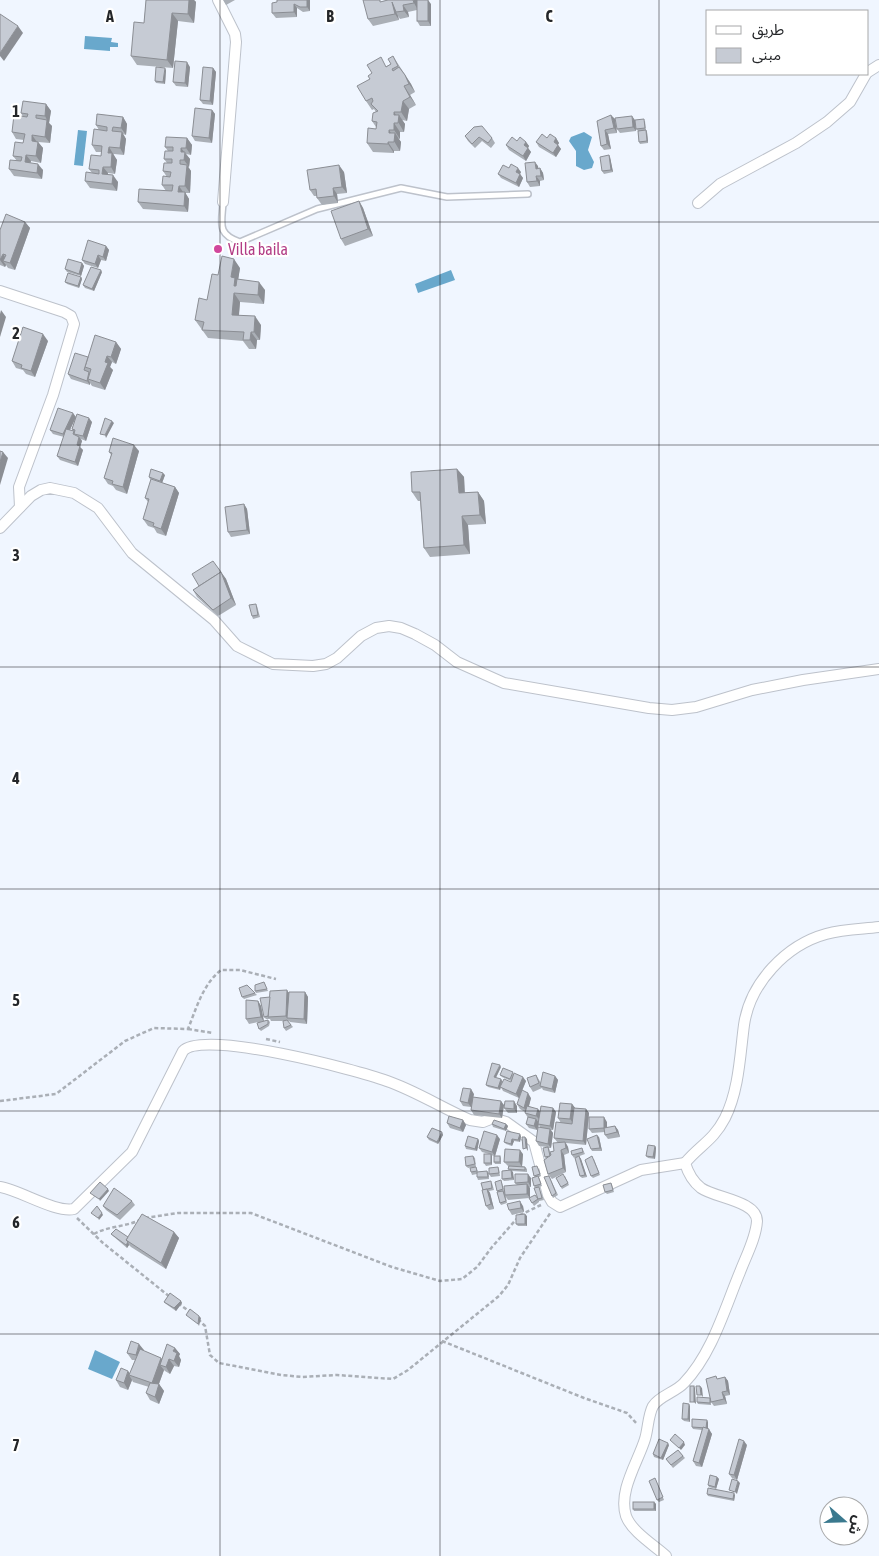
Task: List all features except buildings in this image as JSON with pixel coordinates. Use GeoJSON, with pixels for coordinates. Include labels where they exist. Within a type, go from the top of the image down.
{"type":"FeatureCollection","features":[{"type":"Feature","properties":{"kind":"street"},"geometry":{"type":"LineString","coordinates":[[218,0],[233,29],[236,42],[223,202]]}},
{"type":"Feature","properties":{"kind":"street"},"geometry":{"type":"LineString","coordinates":[[698,203],[720,184],[796,143],[827,122],[850,102],[866,75]]}},
{"type":"Feature","properties":{"kind":"street"},"geometry":{"type":"LineString","coordinates":[[0,291],[64,312],[71,316],[74,324],[53,396],[19,487],[20,507]]}},
{"type":"Feature","properties":{"kind":"street"},"geometry":{"type":"LineString","coordinates":[[0,528],[31,496],[50,488],[74,493],[98,508],[118,537],[142,562],[214,620],[237,646],[273,664],[313,666],[326,664],[338,658],[362,636],[376,628],[389,626],[401,628],[414,634],[435,645],[457,662],[504,683],[672,710],[696,707],[752,690],[803,680],[879,669]]}},
{"type":"Feature","properties":{"kind":"street"},"geometry":{"type":"LineString","coordinates":[[0,1187],[35,1198],[62,1210],[69,1210],[78,1205],[124,1162],[136,1145],[183,1051],[188,1046],[204,1045],[310,1058],[387,1080],[470,1120],[483,1122],[493,1118],[506,1122],[538,1147],[546,1185],[554,1204],[560,1207],[641,1170],[685,1163],[714,1135],[726,1116],[733,1095],[748,1010],[754,994],[774,967],[785,955],[806,941],[828,933],[879,927]]}},
{"type":"Feature","properties":{"kind":"street"},"geometry":{"type":"LineString","coordinates":[[666,1556],[642,1535],[627,1517],[625,1509],[629,1481],[645,1440],[653,1406],[683,1384],[696,1367],[710,1343],[752,1241],[757,1221],[755,1213],[744,1205],[702,1188],[688,1174],[685,1163]]}},
{"type":"Feature","properties":{"kind":"lane"},"geometry":{"type":"LineString","coordinates":[[223,202],[221,229],[228,238],[240,242],[317,209],[401,188],[447,198],[528,194]]}},
{"type":"Feature","properties":{"kind":"path"},"geometry":{"type":"LineString","coordinates":[[0,1101],[56,1094],[125,1041],[154,1028],[188,1029],[202,994],[210,981],[221,970],[240,970],[276,979]]}},
{"type":"Feature","properties":{"kind":"path"},"geometry":{"type":"LineString","coordinates":[[94,1234],[106,1227],[116,1227],[144,1218],[178,1213],[251,1213],[392,1267],[440,1281],[462,1279],[477,1267],[520,1215],[554,1204]]}},
{"type":"Feature","properties":{"kind":"path"},"geometry":{"type":"LineString","coordinates":[[69,1210],[135,1270],[201,1321],[206,1331],[210,1356],[220,1363],[281,1375],[302,1377],[350,1375],[393,1379],[408,1370],[499,1296],[508,1285],[520,1258],[554,1204]]}},
{"type":"Feature","properties":{"kind":"path"},"geometry":{"type":"LineString","coordinates":[[442,1341],[584,1398],[627,1413],[642,1431],[645,1440]]}},
{"type":"Feature","properties":{"kind":"water"},"geometry":{"type":"Polygon","coordinates":[[[85,36],[112,38],[111,42],[118,43],[118,47],[110,47],[110,51],[84,49],[85,36]]]}},
{"type":"Feature","properties":{"kind":"water"},"geometry":{"type":"Polygon","coordinates":[[[78,130],[87,131],[83,166],[74,165],[78,130]]]}},
{"type":"Feature","properties":{"kind":"water"},"geometry":{"type":"Polygon","coordinates":[[[584,132],[592,137],[588,150],[594,162],[592,168],[584,170],[576,166],[576,151],[569,141],[571,137],[584,132]]]}},
{"type":"Feature","properties":{"kind":"water"},"geometry":{"type":"Polygon","coordinates":[[[451,270],[455,280],[418,293],[415,284],[451,270]]]}},
{"type":"Feature","properties":{"kind":"water"},"geometry":{"type":"Polygon","coordinates":[[[95,1350],[120,1362],[112,1379],[88,1369],[95,1350]]]}},
{"type":"Feature","properties":{"kind":"place","name":"Villa baila"},"geometry":{"type":"Point","coordinates":[218,249]}}]}
